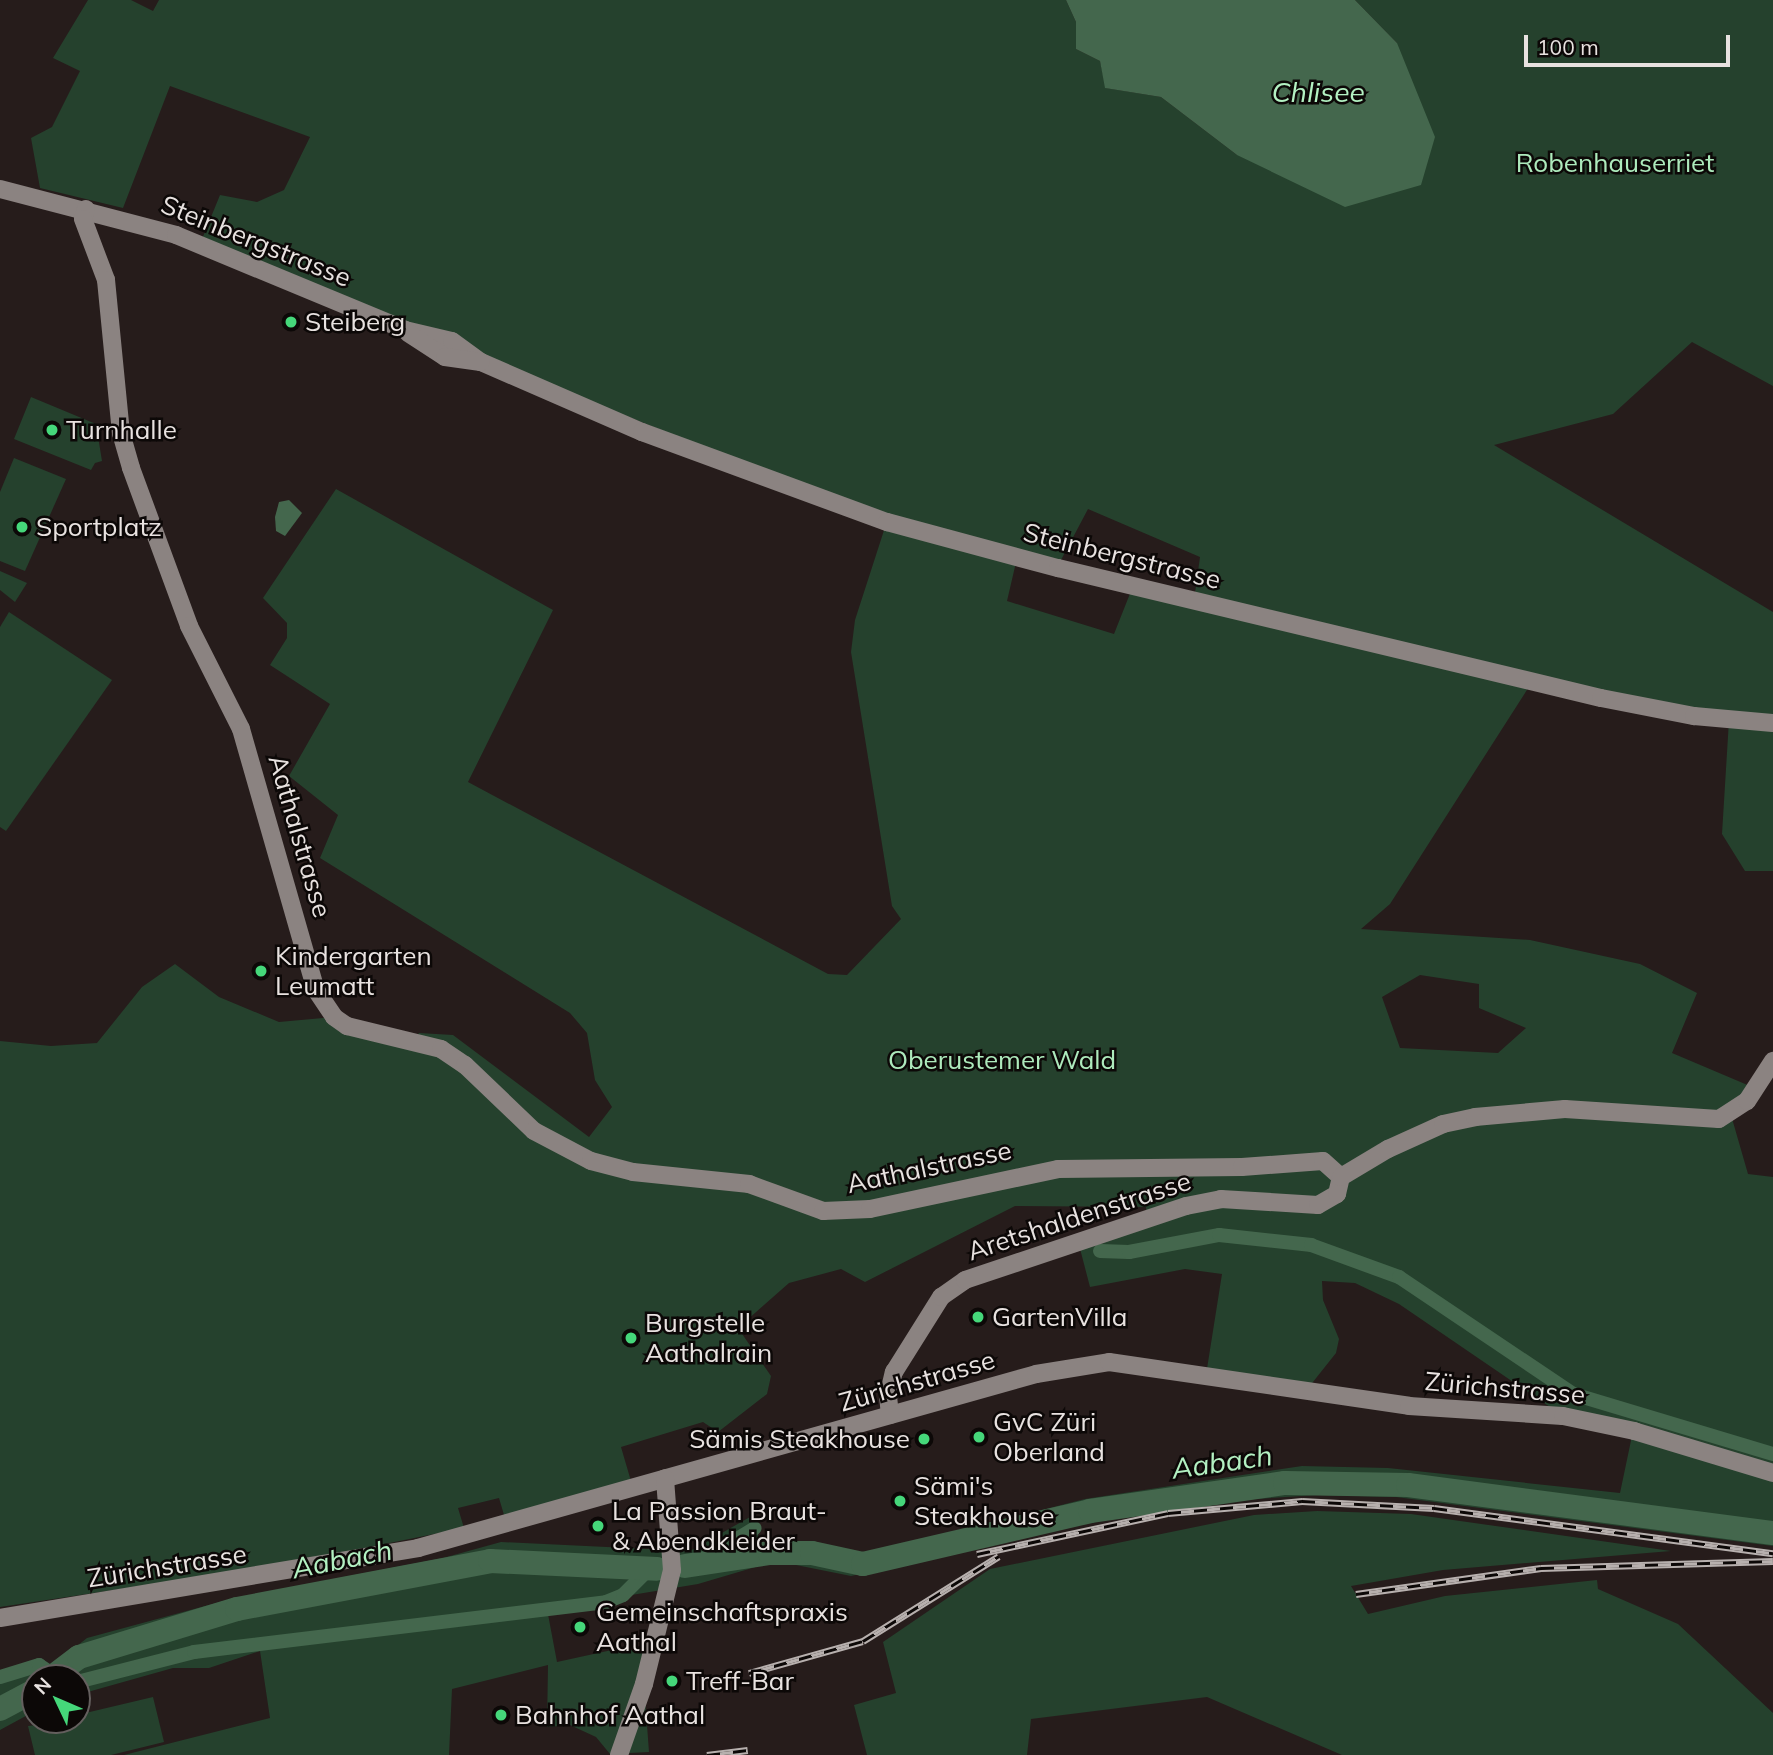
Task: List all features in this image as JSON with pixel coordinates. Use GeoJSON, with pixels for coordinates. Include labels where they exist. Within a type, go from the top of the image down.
{"type":"FeatureCollection","features":[{"type":"Feature","properties":{"kind":"street","name":"Steinbergstrasse"},"geometry":{"type":"LineString","coordinates":[[0,189],[86,209],[176,235],[405,330],[452,341],[481,362],[727,466],[900,525],[1058,568],[1601,698],[1694,716],[1773,723]]}},
{"type":"Feature","properties":{"kind":"street","name":"Aathalstrasse"},"geometry":{"type":"LineString","coordinates":[[86,209],[83,219],[106,280],[121,433],[131,468],[192,634],[241,729],[316,990],[334,1017],[347,1026],[447,1053],[534,1131],[591,1161],[633,1172],[749,1184],[823,1211],[870,1209],[1058,1169],[1242,1167],[1323,1161],[1341,1177]]}},
{"type":"Feature","properties":{"kind":"street","name":"Aretshaldenstrasse"},"geometry":{"type":"LineString","coordinates":[[890,1415],[888,1397],[894,1372],[935,1306],[955,1285],[1186,1206],[1220,1199],[1318,1205],[1337,1194],[1341,1177],[1412,1136],[1484,1115],[1565,1109],[1719,1119],[1747,1101],[1773,1061]]}},
{"type":"Feature","properties":{"kind":"street","name":"Zürichstrasse"},"geometry":{"type":"LineString","coordinates":[[0,1618],[273,1576],[475,1534],[1049,1371],[1127,1363],[1398,1405],[1563,1416],[1634,1431],[1773,1473]]}},
{"type":"Feature","properties":{"kind":"street"},"geometry":{"type":"LineString","coordinates":[[619,1755],[672,1570],[665,1478]]}},
{"type":"Feature","properties":{"kind":"green space"},"geometry":{"type":"Polygon","coordinates":[[[88,0],[131,0],[153,11],[159,0],[1066,0],[1076,22],[1076,49],[1100,61],[1106,88],[1161,97],[1237,155],[1397,43],[1355,0],[1773,0],[1773,386],[1692,342],[1613,414],[1494,445],[1773,612],[1773,871],[1745,871],[1722,834],[1729,720],[1532,682],[1390,904],[1361,929],[1530,940],[1640,964],[1697,993],[1672,1053],[1757,1089],[1731,1115],[1748,1174],[1773,1177],[1773,1546],[1396,1497],[1317,1495],[1196,1503],[1072,1525],[851,1576],[776,1561],[698,1584],[547,1609],[557,1662],[621,1648],[652,1654],[644,1684],[649,1752],[610,1754],[596,1737],[570,1725],[547,1727],[548,1665],[452,1689],[449,1755],[124,1755],[270,1718],[260,1651],[209,1668],[173,1668],[91,1691],[91,1664],[54,1664],[87,1638],[231,1599],[443,1558],[501,1542],[690,1551],[750,1517],[761,1543],[788,1542],[864,1555],[1085,1499],[1302,1466],[1388,1468],[1620,1493],[1633,1431],[1563,1416],[1399,1304],[1355,1283],[1322,1281],[1323,1300],[1339,1339],[1336,1353],[1305,1392],[1206,1375],[1222,1274],[1185,1269],[1090,1287],[1078,1241],[1147,1217],[1146,1207],[1015,1206],[865,1282],[841,1269],[789,1283],[738,1328],[771,1376],[767,1394],[718,1432],[703,1422],[621,1447],[633,1488],[507,1525],[499,1498],[458,1508],[464,1528],[275,1566],[0,1607],[0,1041],[51,1046],[97,1043],[142,987],[175,964],[219,997],[279,1022],[334,1017],[413,1041],[419,1033],[453,1035],[589,1137],[612,1107],[595,1080],[587,1033],[570,1013],[320,858],[338,815],[289,776],[330,704],[270,665],[287,638],[287,623],[263,598],[336,489],[553,610],[468,782],[828,974],[847,975],[901,919],[892,906],[851,652],[855,620],[887,521],[200,244],[220,195],[257,202],[284,190],[310,137],[170,86],[123,208],[40,188],[31,138],[52,127],[80,71],[53,58],[88,0]],[[1088,509],[1061,560],[1017,558],[1007,601],[1114,634],[1133,586],[1195,593],[1200,557],[1088,509]],[[1420,975],[1382,997],[1400,1048],[1498,1053],[1526,1028],[1479,1008],[1479,984],[1420,975]]]}},
{"type":"Feature","properties":{"kind":"green space","name":"Turnhalle"},"geometry":{"type":"Polygon","coordinates":[[[31,397],[96,424],[102,461],[95,463],[91,470],[14,439],[31,397]]]}},
{"type":"Feature","properties":{"kind":"green space","name":"Sportplatz"},"geometry":{"type":"Polygon","coordinates":[[[14,458],[66,479],[25,571],[0,561],[0,492],[14,458]]]}},
{"type":"Feature","properties":{"kind":"green space"},"geometry":{"type":"Polygon","coordinates":[[[0,571],[27,583],[15,602],[0,590],[0,571]]]}},
{"type":"Feature","properties":{"kind":"green space"},"geometry":{"type":"Polygon","coordinates":[[[9,612],[112,680],[6,831],[0,827],[0,627],[9,612]]]}},
{"type":"Feature","properties":{"kind":"green space"},"geometry":{"type":"Polygon","coordinates":[[[1317,1511],[1411,1514],[1671,1551],[1443,1570],[1351,1586],[1368,1614],[1445,1596],[1597,1580],[1598,1589],[1678,1624],[1773,1713],[1773,1755],[1342,1755],[1207,1697],[1031,1719],[1027,1755],[867,1755],[854,1705],[896,1693],[883,1642],[990,1569],[1254,1515],[1317,1511]]]}},
{"type":"Feature","properties":{"kind":"green space"},"geometry":{"type":"Polygon","coordinates":[[[21,1665],[21,1719],[0,1730],[0,1674],[21,1665]]]}},
{"type":"Feature","properties":{"kind":"green space"},"geometry":{"type":"Polygon","coordinates":[[[153,1697],[164,1742],[111,1755],[35,1755],[30,1734],[91,1734],[91,1712],[153,1697]]]}},
{"type":"Feature","properties":{"kind":"water","name":"Chlisee"},"geometry":{"type":"Polygon","coordinates":[[[1066,0],[1355,0],[1397,43],[1435,137],[1421,185],[1345,207],[1237,155],[1161,97],[1105,88],[1100,61],[1076,49],[1076,22],[1066,0]]]}},
{"type":"Feature","properties":{"kind":"water"},"geometry":{"type":"Polygon","coordinates":[[[289,500],[302,513],[285,536],[276,531],[275,517],[279,502],[289,500]]]}},
{"type":"Feature","properties":{"kind":"waterway"},"geometry":{"type":"LineString","coordinates":[[1100,1251],[1129,1252],[1219,1235],[1311,1245],[1399,1277],[1573,1394],[1773,1454]]}},
{"type":"Feature","properties":{"kind":"waterway","name":"Aabach"},"geometry":{"type":"LineString","coordinates":[[685,1566],[770,1553],[812,1553],[863,1564],[1090,1511],[1285,1483],[1408,1485],[1773,1533]]}},
{"type":"Feature","properties":{"kind":"waterway"},"geometry":{"type":"LineString","coordinates":[[695,1565],[755,1528]]}},
{"type":"Feature","properties":{"kind":"waterway","name":"Aabach"},"geometry":{"type":"LineString","coordinates":[[70,1664],[79,1657],[237,1609],[490,1561],[657,1569]]}},
{"type":"Feature","properties":{"kind":"waterway"},"geometry":{"type":"LineString","coordinates":[[91,1678],[194,1652],[606,1602],[623,1595],[648,1570]]}},
{"type":"Feature","properties":{"kind":"waterway"},"geometry":{"type":"LineString","coordinates":[[0,1677],[21,1671]]}},
{"type":"Feature","properties":{"kind":"waterway","name":"Aabach"},"geometry":{"type":"LineString","coordinates":[[0,1709],[21,1698]]}},
{"type":"Feature","properties":{"kind":"railway"},"geometry":{"type":"LineString","coordinates":[[977,1554],[1168,1513],[1302,1501],[1434,1508],[1773,1553]]}},
{"type":"Feature","properties":{"kind":"railway"},"geometry":{"type":"LineString","coordinates":[[749,1673],[863,1641],[999,1556]]}},
{"type":"Feature","properties":{"kind":"railway"},"geometry":{"type":"LineString","coordinates":[[1356,1594],[1541,1568],[1773,1561]]}},
{"type":"Feature","properties":{"kind":"railway"},"geometry":{"type":"LineString","coordinates":[[707,1755],[748,1750]]}},
{"type":"Feature","properties":{"kind":"place","name":"Steiberg"},"geometry":{"type":"Point","coordinates":[291,322]}},
{"type":"Feature","properties":{"kind":"place","name":"Turnhalle"},"geometry":{"type":"Point","coordinates":[52,430]}},
{"type":"Feature","properties":{"kind":"place","name":"Sportplatz"},"geometry":{"type":"Point","coordinates":[22,527]}},
{"type":"Feature","properties":{"kind":"place","name":"Kindergarten Leumatt"},"geometry":{"type":"Point","coordinates":[261,971]}},
{"type":"Feature","properties":{"kind":"place","name":"GartenVilla"},"geometry":{"type":"Point","coordinates":[978,1317]}},
{"type":"Feature","properties":{"kind":"place","name":"Burgstelle Aathalrain"},"geometry":{"type":"Point","coordinates":[631,1338]}},
{"type":"Feature","properties":{"kind":"place","name":"GvC Züri Oberland"},"geometry":{"type":"Point","coordinates":[979,1437]}},
{"type":"Feature","properties":{"kind":"place","name":"Sämis Steakhouse"},"geometry":{"type":"Point","coordinates":[924,1439]}},
{"type":"Feature","properties":{"kind":"place","name":"Sämi's Steakhouse"},"geometry":{"type":"Point","coordinates":[900,1501]}},
{"type":"Feature","properties":{"kind":"place","name":"La Passion Braut- & Abendkleider"},"geometry":{"type":"Point","coordinates":[598,1526]}},
{"type":"Feature","properties":{"kind":"place","name":"Gemeinschaftspraxis Aathal"},"geometry":{"type":"Point","coordinates":[580,1627]}},
{"type":"Feature","properties":{"kind":"place","name":"Treff-Bar"},"geometry":{"type":"Point","coordinates":[672,1681]}},
{"type":"Feature","properties":{"kind":"place","name":"Bahnhof Aathal"},"geometry":{"type":"Point","coordinates":[501,1715]}},
{"type":"Feature","properties":{"kind":"park label","name":"Robenhauserriet"},"geometry":{"type":"Point","coordinates":[1615,163]}},
{"type":"Feature","properties":{"kind":"park label","name":"Oberustemer Wald"},"geometry":{"type":"Point","coordinates":[1002,1060]}}]}
